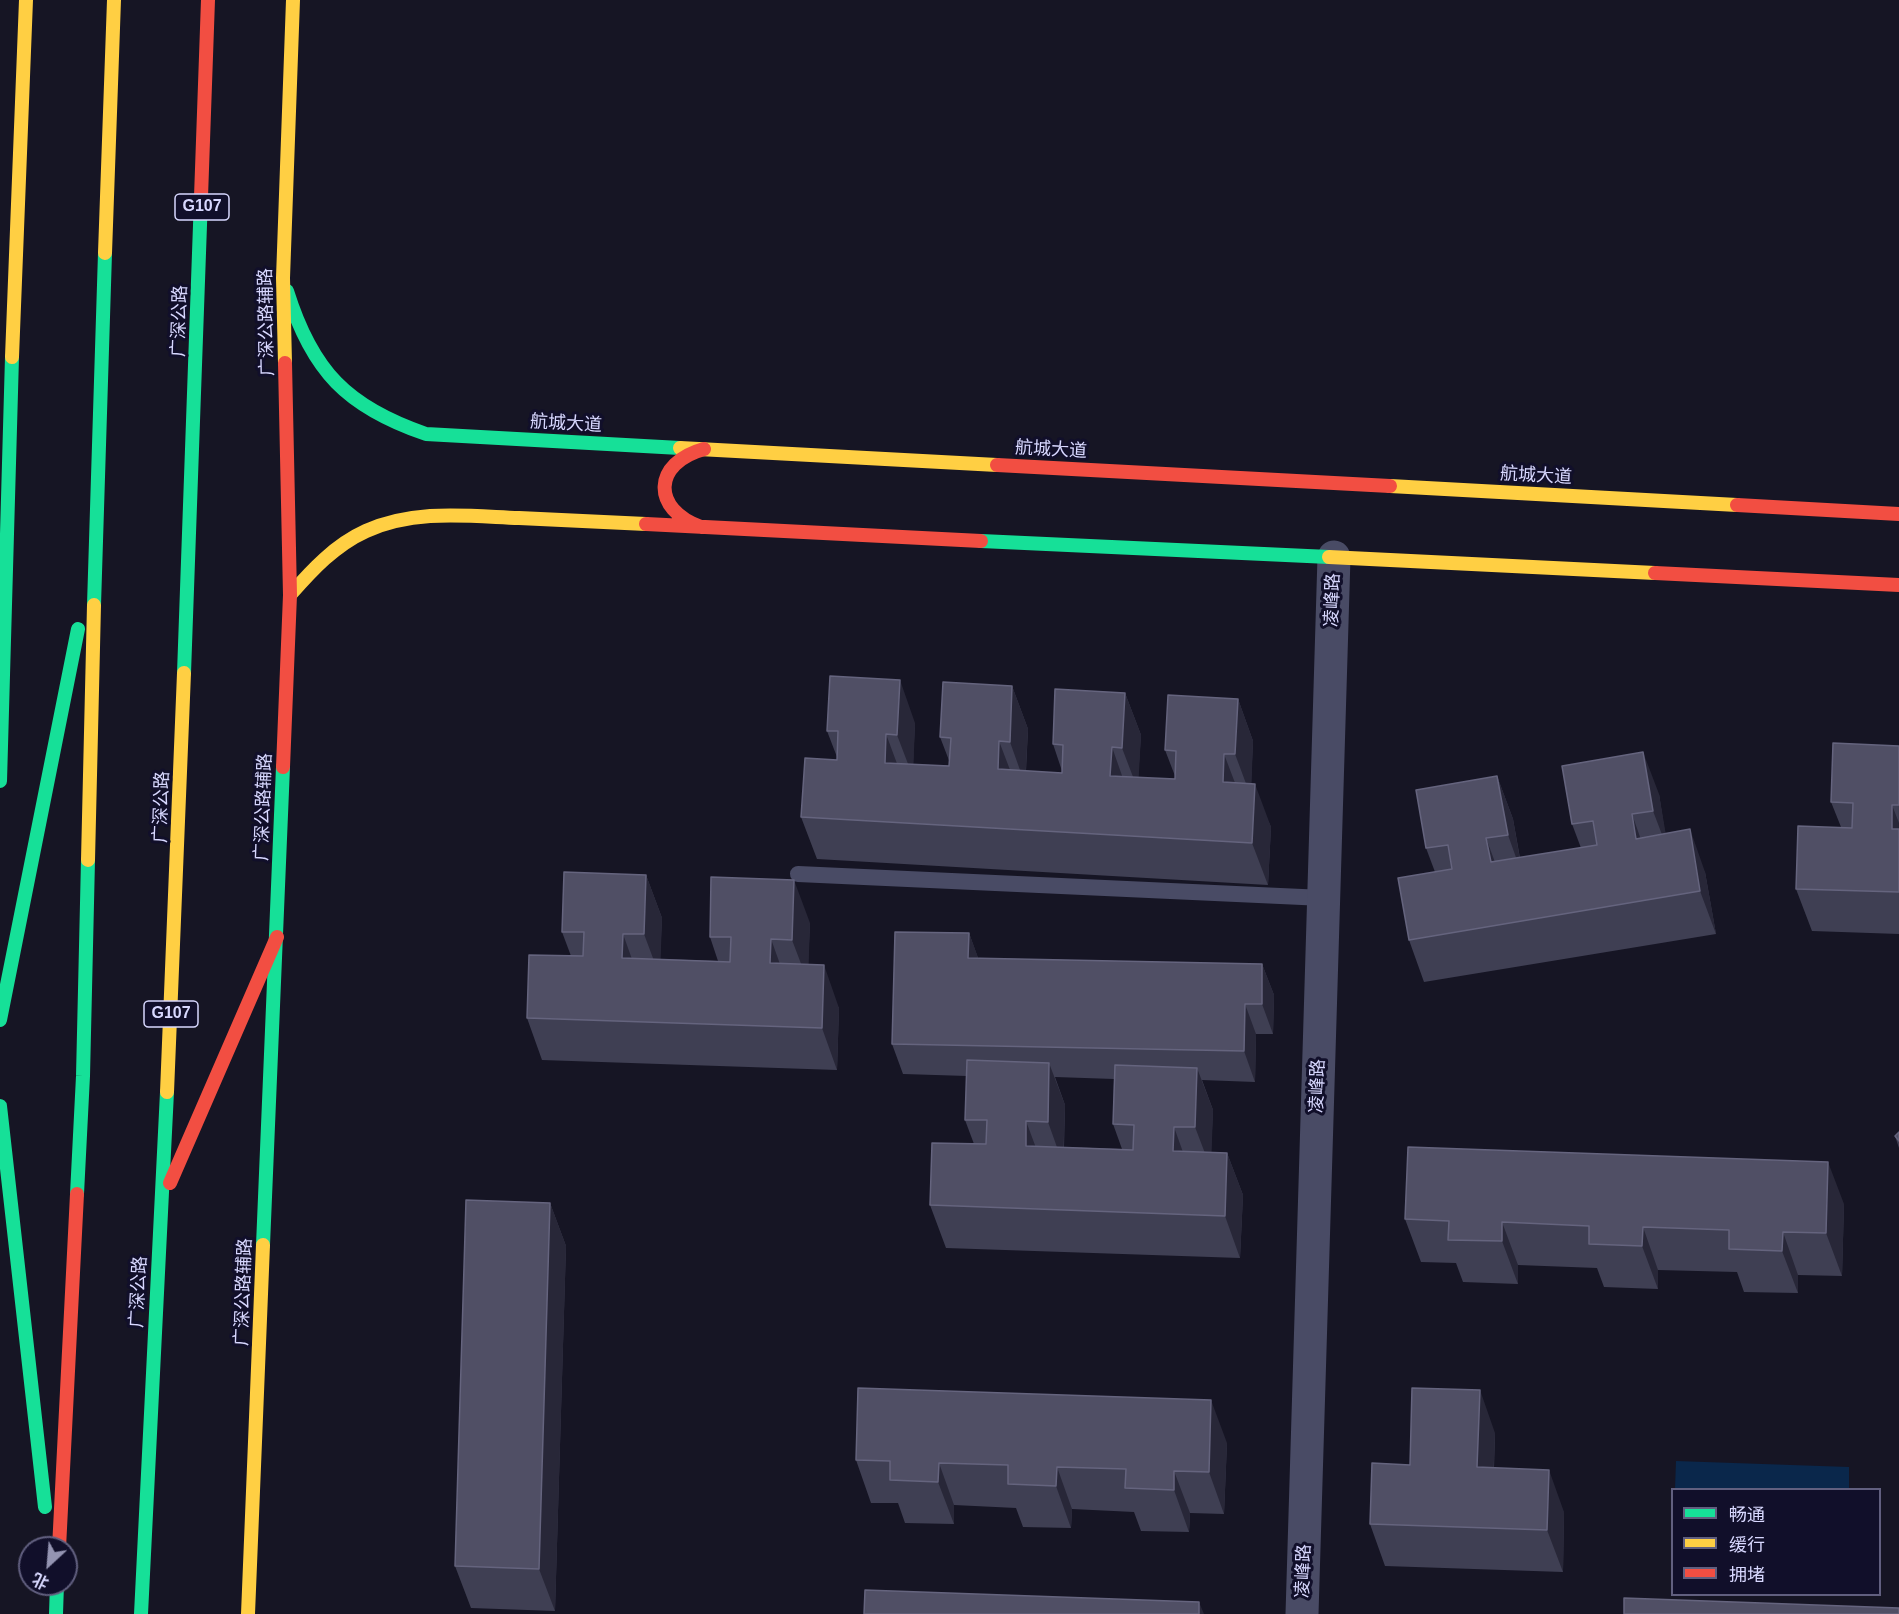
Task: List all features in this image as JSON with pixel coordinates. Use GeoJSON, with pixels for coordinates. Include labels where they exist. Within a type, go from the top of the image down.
{"type":"FeatureCollection","features":[{"type":"Feature","properties":{"kind":"main road"},"geometry":{"type":"LineString","coordinates":[[0,781],[1,653],[26,0]]}},
{"type":"Feature","properties":{"kind":"main road"},"geometry":{"type":"LineString","coordinates":[[60,1536],[83,1076],[95,541],[114,0]]}},
{"type":"Feature","properties":{"kind":"main road","name":"广深公路"},"geometry":{"type":"LineString","coordinates":[[141,1614],[176,925],[208,0]]}},
{"type":"Feature","properties":{"kind":"main road","name":"广深公路辅路"},"geometry":{"type":"LineString","coordinates":[[248,1614],[290,595],[283,278],[294,0]]}},
{"type":"Feature","properties":{"kind":"main road","name":"航城大道"},"geometry":{"type":"LineString","coordinates":[[283,278],[295,322],[309,350],[330,379],[359,405],[392,424],[426,434],[1899,514]]}},
{"type":"Feature","properties":{"kind":"main road"},"geometry":{"type":"LineString","coordinates":[[0,331],[14,303]]}},
{"type":"Feature","properties":{"kind":"main road"},"geometry":{"type":"LineString","coordinates":[[702,527],[684,522],[670,510],[664,487],[666,475],[680,456],[704,449]]}},
{"type":"Feature","properties":{"kind":"main road"},"geometry":{"type":"LineString","coordinates":[[290,595],[320,560],[360,533],[399,519],[453,515],[1899,585]]}},
{"type":"Feature","properties":{"kind":"main road"},"geometry":{"type":"LineString","coordinates":[[0,1020],[95,541]]}},
{"type":"Feature","properties":{"kind":"main road"},"geometry":{"type":"LineString","coordinates":[[162,1201],[277,937]]}},
{"type":"Feature","properties":{"kind":"main road"},"geometry":{"type":"LineString","coordinates":[[0,1106],[49,1536]]}},
{"type":"Feature","properties":{"kind":"street","name":"凌峰路"},"geometry":{"type":"LineString","coordinates":[[1302,1614],[1334,557]]}},
{"type":"Feature","properties":{"kind":"lane"},"geometry":{"type":"LineString","coordinates":[[798,874],[1324,898]]}},
{"type":"Feature","properties":{"kind":"water"},"geometry":{"type":"Polygon","coordinates":[[[1676,1461],[1849,1467],[1849,1488],[1675,1488],[1676,1461]]]}},
{"type":"Feature","properties":{"kind":"building"},"geometry":{"type":"Polygon","coordinates":[[[830,676],[900,680],[897,735],[886,734],[885,763],[949,766],[951,738],[940,737],[943,682],[1012,686],[1010,742],[999,741],[998,769],[1062,773],[1063,745],[1053,744],[1055,689],[1125,693],[1122,748],[1112,747],[1110,776],[1175,779],[1176,751],[1165,750],[1168,695],[1238,699],[1235,754],[1224,754],[1223,782],[1255,784],[1252,843],[801,817],[805,758],[837,760],[838,731],[827,731],[830,676]]]}},
{"type":"Feature","properties":{"kind":"building"},"geometry":{"type":"Polygon","coordinates":[[[1833,743],[1899,746],[1899,805],[1892,805],[1892,829],[1899,829],[1899,892],[1796,889],[1798,826],[1852,828],[1853,803],[1831,802],[1833,743]]]}},
{"type":"Feature","properties":{"kind":"building"},"geometry":{"type":"Polygon","coordinates":[[[1643,752],[1653,811],[1632,814],[1636,839],[1690,829],[1700,891],[1409,940],[1398,878],[1452,869],[1448,845],[1426,848],[1416,790],[1497,776],[1508,835],[1486,838],[1491,862],[1597,845],[1593,821],[1572,824],[1562,766],[1643,752]]]}},
{"type":"Feature","properties":{"kind":"building"},"geometry":{"type":"Polygon","coordinates":[[[564,872],[646,875],[644,934],[623,934],[622,958],[730,962],[731,937],[710,937],[711,877],[794,880],[792,940],[771,939],[770,963],[824,965],[822,1028],[527,1018],[529,955],[583,956],[584,932],[562,932],[564,872]]]}},
{"type":"Feature","properties":{"kind":"building"},"geometry":{"type":"Polygon","coordinates":[[[895,932],[969,933],[968,958],[1262,964],[1262,1004],[1245,1004],[1244,1051],[892,1044],[895,932]]]}},
{"type":"Feature","properties":{"kind":"building"},"geometry":{"type":"Polygon","coordinates":[[[967,1060],[1049,1063],[1048,1122],[1026,1121],[1026,1146],[1133,1150],[1134,1125],[1113,1124],[1115,1065],[1197,1068],[1195,1127],[1174,1127],[1173,1151],[1227,1153],[1225,1216],[930,1205],[932,1143],[986,1144],[987,1120],[965,1120],[967,1060]]]}},
{"type":"Feature","properties":{"kind":"building"},"geometry":{"type":"Polygon","coordinates":[[[1408,1147],[1828,1162],[1826,1233],[1783,1232],[1782,1251],[1729,1249],[1729,1230],[1643,1227],[1642,1246],[1589,1244],[1589,1226],[1502,1222],[1502,1241],[1448,1240],[1449,1221],[1405,1219],[1408,1147]]]}},
{"type":"Feature","properties":{"kind":"building"},"geometry":{"type":"Polygon","coordinates":[[[466,1200],[550,1203],[539,1569],[455,1566],[466,1200]]]}},
{"type":"Feature","properties":{"kind":"building"},"geometry":{"type":"Polygon","coordinates":[[[858,1388],[1211,1400],[1209,1472],[1174,1471],[1174,1490],[1125,1488],[1126,1469],[1057,1467],[1056,1486],[1008,1484],[1008,1465],[939,1463],[938,1482],[890,1480],[890,1461],[856,1460],[858,1388]]]}},
{"type":"Feature","properties":{"kind":"building"},"geometry":{"type":"Polygon","coordinates":[[[1412,1388],[1480,1390],[1477,1467],[1549,1470],[1547,1530],[1370,1524],[1372,1463],[1410,1465],[1412,1388]]]}},
{"type":"Feature","properties":{"kind":"building"},"geometry":{"type":"Polygon","coordinates":[[[865,1590],[1199,1602],[1199,1614],[864,1614],[865,1590]]]}},
{"type":"Feature","properties":{"kind":"building"},"geometry":{"type":"Polygon","coordinates":[[[1624,1598],[1899,1608],[1899,1614],[1624,1614],[1624,1598]]]}},
{"type":"Feature","properties":{"kind":"traffic: fast"},"geometry":{"type":"LineString","coordinates":[[184,673],[201,197]]}},
{"type":"Feature","properties":{"kind":"traffic: fast"},"geometry":{"type":"LineString","coordinates":[[94,605],[105,253]]}},
{"type":"Feature","properties":{"kind":"traffic: fast"},"geometry":{"type":"LineString","coordinates":[[287,291],[308,343],[336,382],[374,412],[398,423],[426,434],[680,448]]}},
{"type":"Feature","properties":{"kind":"traffic: fast"},"geometry":{"type":"LineString","coordinates":[[0,781],[12,357]]}},
{"type":"Feature","properties":{"kind":"traffic: fast"},"geometry":{"type":"LineString","coordinates":[[981,541],[1329,557]]}},
{"type":"Feature","properties":{"kind":"traffic: fast"},"geometry":{"type":"LineString","coordinates":[[0,1020],[78,629]]}},
{"type":"Feature","properties":{"kind":"traffic: fast"},"geometry":{"type":"LineString","coordinates":[[263,1245],[283,767]]}},
{"type":"Feature","properties":{"kind":"traffic: fast"},"geometry":{"type":"LineString","coordinates":[[77,1194],[83,1076],[88,860]]}},
{"type":"Feature","properties":{"kind":"traffic: fast"},"geometry":{"type":"LineString","coordinates":[[141,1614],[167,1092]]}},
{"type":"Feature","properties":{"kind":"traffic: fast"},"geometry":{"type":"LineString","coordinates":[[0,1106],[45,1507]]}},
{"type":"Feature","properties":{"kind":"traffic: fast"},"geometry":{"type":"LineString","coordinates":[[56,1614],[57,1596]]}},
{"type":"Feature","properties":{"kind":"traffic: slow"},"geometry":{"type":"LineString","coordinates":[[12,357],[26,0]]}},
{"type":"Feature","properties":{"kind":"traffic: slow"},"geometry":{"type":"LineString","coordinates":[[105,253],[114,0]]}},
{"type":"Feature","properties":{"kind":"traffic: slow"},"geometry":{"type":"LineString","coordinates":[[285,363],[283,278],[293,0]]}},
{"type":"Feature","properties":{"kind":"traffic: slow"},"geometry":{"type":"LineString","coordinates":[[680,448],[997,465]]}},
{"type":"Feature","properties":{"kind":"traffic: slow"},"geometry":{"type":"LineString","coordinates":[[1390,486],[1737,505]]}},
{"type":"Feature","properties":{"kind":"traffic: slow"},"geometry":{"type":"LineString","coordinates":[[290,595],[316,567],[344,543],[366,531],[403,519],[461,515],[646,524]]}},
{"type":"Feature","properties":{"kind":"traffic: slow"},"geometry":{"type":"LineString","coordinates":[[1329,557],[1655,573]]}},
{"type":"Feature","properties":{"kind":"traffic: slow"},"geometry":{"type":"LineString","coordinates":[[88,860],[94,605]]}},
{"type":"Feature","properties":{"kind":"traffic: slow"},"geometry":{"type":"LineString","coordinates":[[167,1092],[184,673]]}},
{"type":"Feature","properties":{"kind":"traffic: slow"},"geometry":{"type":"LineString","coordinates":[[248,1614],[263,1245]]}},
{"type":"Feature","properties":{"kind":"traffic: jam"},"geometry":{"type":"LineString","coordinates":[[201,197],[208,0]]}},
{"type":"Feature","properties":{"kind":"traffic: jam"},"geometry":{"type":"LineString","coordinates":[[283,767],[290,595],[285,363]]}},
{"type":"Feature","properties":{"kind":"traffic: jam"},"geometry":{"type":"LineString","coordinates":[[701,527],[685,519],[673,509],[667,498],[665,486],[667,475],[675,465],[687,456],[704,449]]}},
{"type":"Feature","properties":{"kind":"traffic: jam"},"geometry":{"type":"LineString","coordinates":[[997,465],[1390,486]]}},
{"type":"Feature","properties":{"kind":"traffic: jam"},"geometry":{"type":"LineString","coordinates":[[1737,505],[1899,514]]}},
{"type":"Feature","properties":{"kind":"traffic: jam"},"geometry":{"type":"LineString","coordinates":[[646,524],[981,541]]}},
{"type":"Feature","properties":{"kind":"traffic: jam"},"geometry":{"type":"LineString","coordinates":[[1655,573],[1899,585]]}},
{"type":"Feature","properties":{"kind":"traffic: jam"},"geometry":{"type":"LineString","coordinates":[[170,1183],[277,937]]}},
{"type":"Feature","properties":{"kind":"traffic: jam"},"geometry":{"type":"LineString","coordinates":[[60,1536],[77,1194]]}}]}
